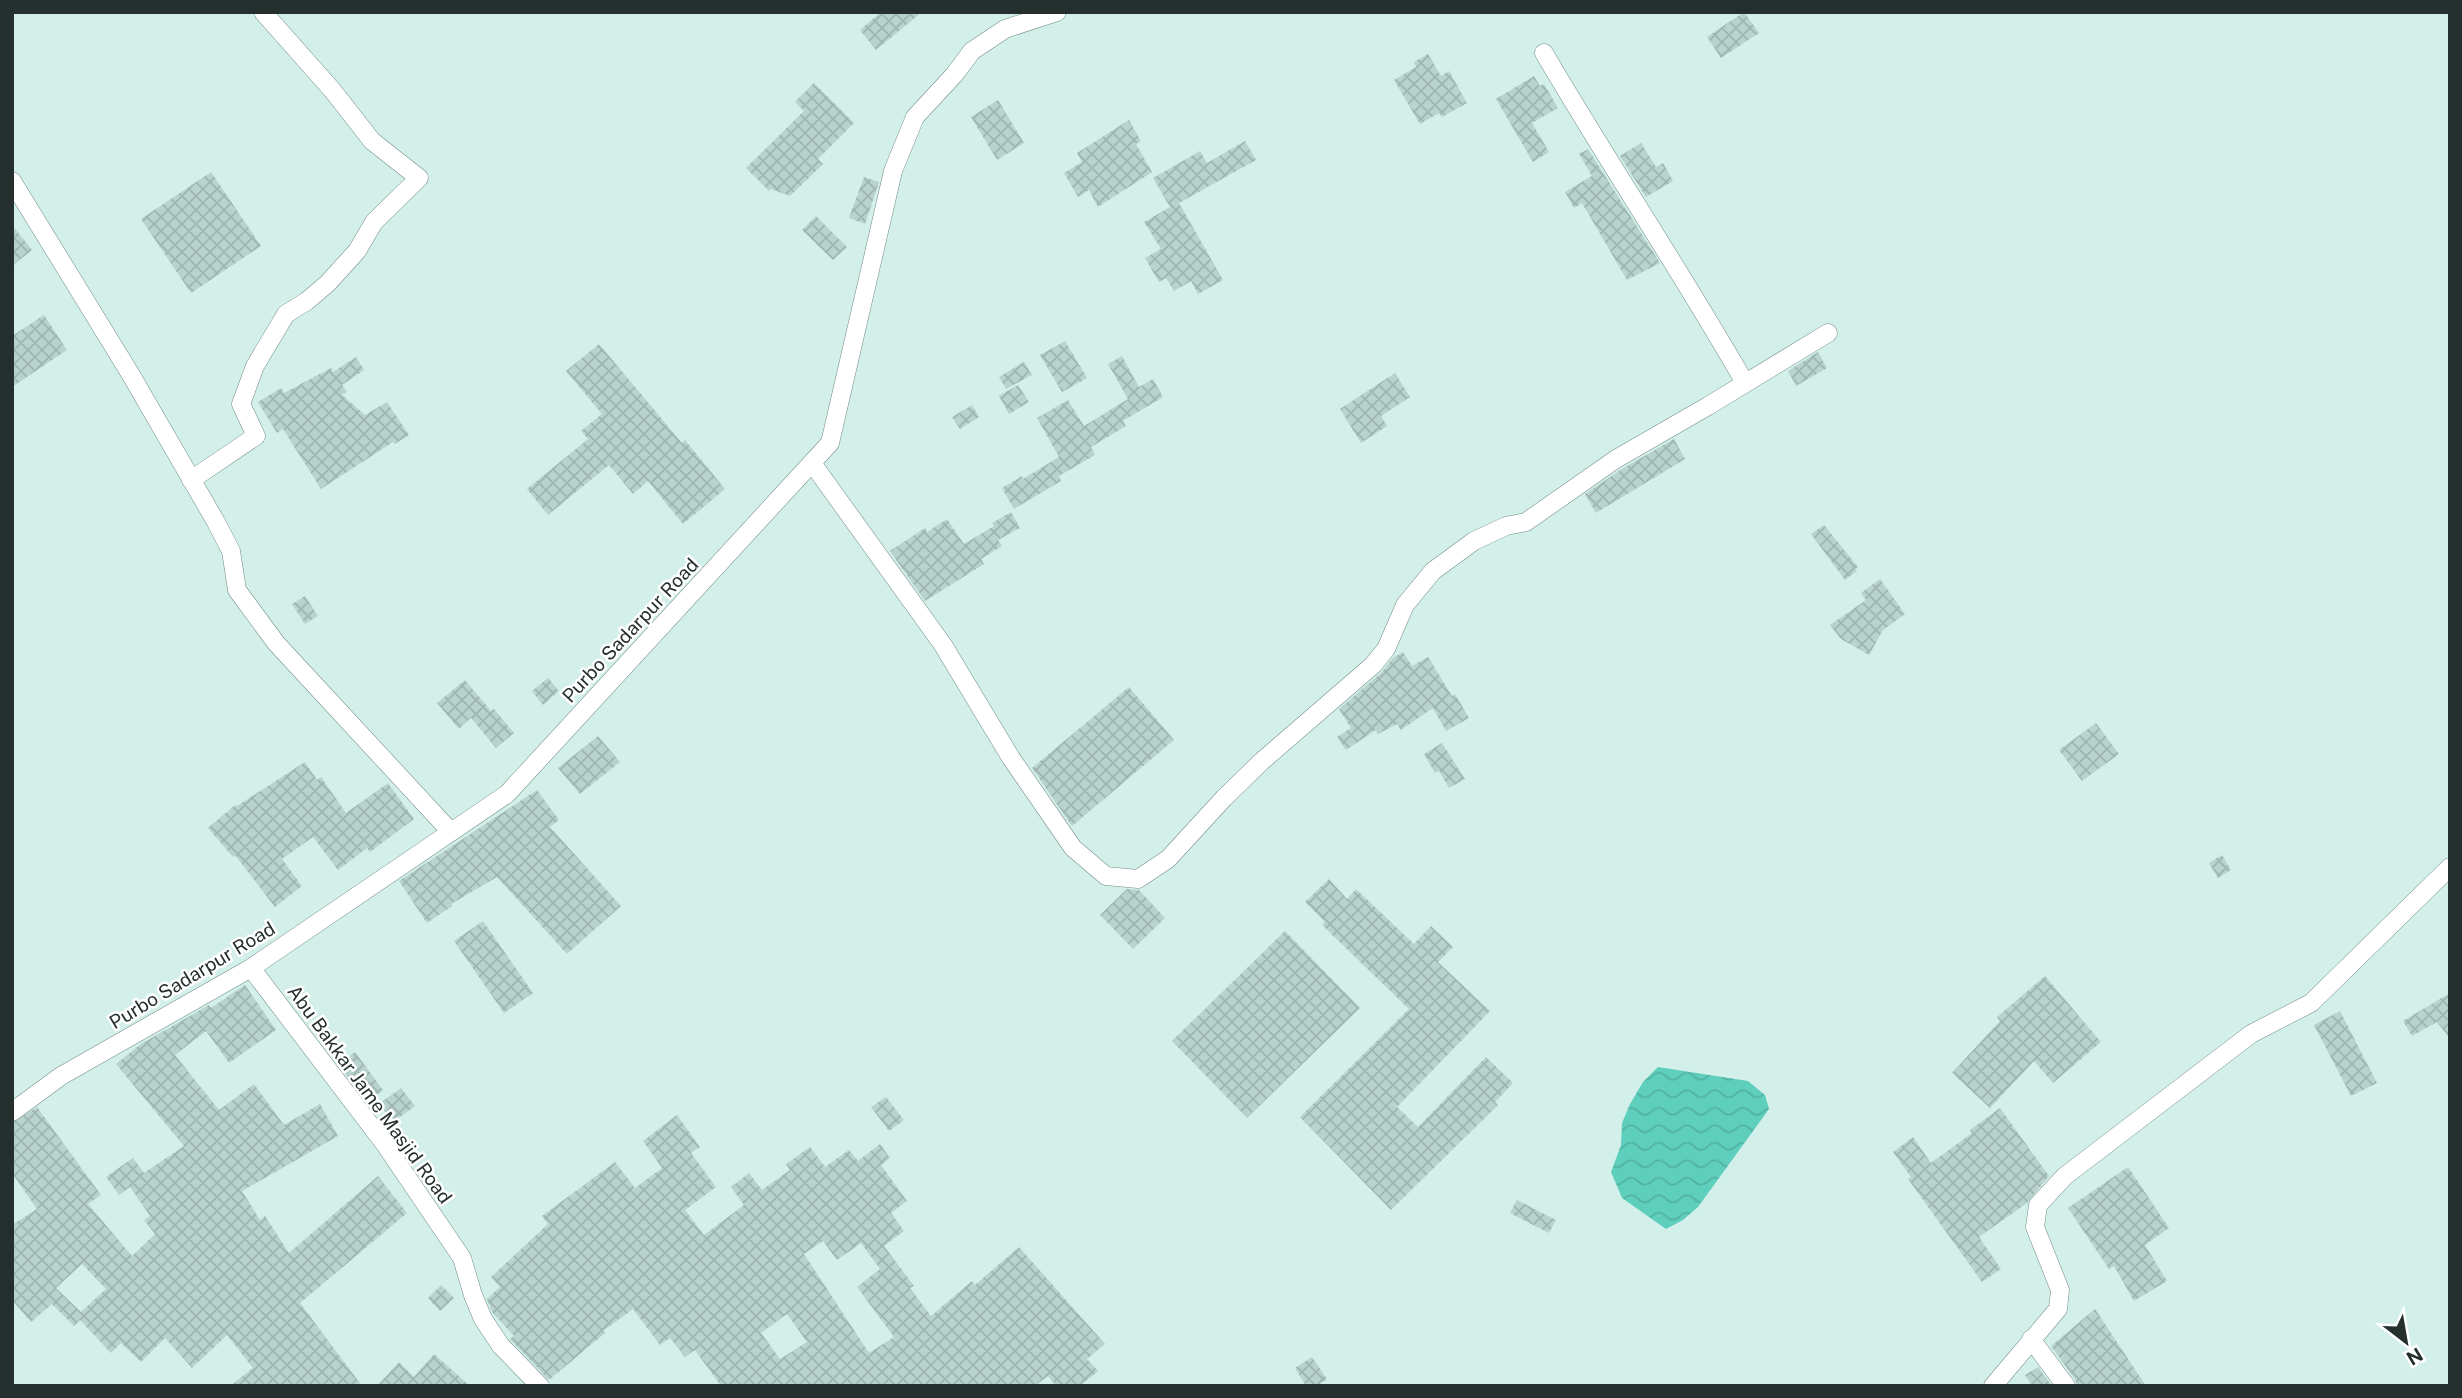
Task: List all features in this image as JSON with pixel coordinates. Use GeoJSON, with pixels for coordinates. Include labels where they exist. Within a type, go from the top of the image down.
{"type":"FeatureCollection","features":[{"type":"Feature","properties":{"kind":"street"},"geometry":{"type":"LineString","coordinates":[[191,480],[256,436],[241,404],[255,366],[286,314],[328,283],[357,251],[374,222],[419,178],[372,141],[263,12]]}},
{"type":"Feature","properties":{"kind":"street","name":"Purbo Sadarpur Road"},"geometry":{"type":"LineString","coordinates":[[12,1112],[61,1076],[251,968],[507,794],[830,443],[893,170],[915,117],[972,51],[1005,29],[1057,12]]}},
{"type":"Feature","properties":{"kind":"street"},"geometry":{"type":"LineString","coordinates":[[1544,53],[1588,130],[1682,276],[1745,383]]}},
{"type":"Feature","properties":{"kind":"street"},"geometry":{"type":"LineString","coordinates":[[12,181],[131,375],[231,551],[237,590],[285,653],[451,832]]}},
{"type":"Feature","properties":{"kind":"street"},"geometry":{"type":"LineString","coordinates":[[812,463],[943,645],[1011,758],[1073,848],[1106,876],[1138,878],[1168,859],[1262,761],[1303,727],[1344,687],[1373,665],[1385,649],[1405,605],[1433,571],[1474,541],[1506,526],[1526,522],[1616,459],[1828,333]]}},
{"type":"Feature","properties":{"kind":"street"},"geometry":{"type":"LineString","coordinates":[[1993,1386],[2058,1309],[2060,1290],[2035,1227],[2038,1205],[2065,1176],[2251,1034],[2311,1003],[2450,867]]}},
{"type":"Feature","properties":{"kind":"street","name":"Abu Bakkar Jame Masjid Road"},"geometry":{"type":"LineString","coordinates":[[251,968],[384,1143],[462,1258],[483,1319],[501,1346],[540,1386]]}},
{"type":"Feature","properties":{"kind":"street"},"geometry":{"type":"LineString","coordinates":[[2031,1339],[2066,1386]]}},
{"type":"Feature","properties":{"kind":"water"},"geometry":{"type":"Polygon","coordinates":[[[1658,1067],[1748,1081],[1765,1095],[1769,1109],[1698,1207],[1683,1220],[1666,1229],[1622,1198],[1611,1172],[1621,1145],[1622,1123],[1630,1104],[1643,1082],[1658,1067]]]}},
{"type":"Feature","properties":{"kind":"building"},"geometry":{"type":"Polygon","coordinates":[[[881,12],[922,12],[876,50],[860,30],[881,12]]]}},
{"type":"Feature","properties":{"kind":"building"},"geometry":{"type":"Polygon","coordinates":[[[1744,12],[1759,33],[1721,58],[1707,37],[1744,12]]]}},
{"type":"Feature","properties":{"kind":"building"},"geometry":{"type":"Polygon","coordinates":[[[1428,54],[1441,76],[1449,71],[1467,103],[1442,117],[1439,113],[1420,124],[1394,80],[1416,67],[1414,62],[1428,54]]]}},
{"type":"Feature","properties":{"kind":"building"},"geometry":{"type":"Polygon","coordinates":[[[1534,76],[1540,86],[1544,84],[1558,108],[1532,123],[1549,152],[1533,162],[1496,99],[1534,76]]]}},
{"type":"Feature","properties":{"kind":"building"},"geometry":{"type":"Polygon","coordinates":[[[814,83],[854,123],[818,159],[823,164],[790,196],[771,189],[769,191],[746,168],[804,111],[795,102],[814,83]]]}},
{"type":"Feature","properties":{"kind":"building"},"geometry":{"type":"Polygon","coordinates":[[[998,100],[1024,143],[997,160],[971,117],[998,100]]]}},
{"type":"Feature","properties":{"kind":"building"},"geometry":{"type":"Polygon","coordinates":[[[1129,120],[1141,141],[1136,144],[1152,172],[1098,207],[1089,190],[1078,197],[1064,173],[1082,162],[1077,153],[1129,120]]]}},
{"type":"Feature","properties":{"kind":"building"},"geometry":{"type":"Polygon","coordinates":[[[1245,141],[1256,160],[1179,203],[1223,280],[1198,294],[1191,281],[1174,291],[1166,278],[1159,282],[1145,258],[1161,249],[1144,222],[1170,207],[1153,178],[1200,151],[1207,163],[1245,141]]]}},
{"type":"Feature","properties":{"kind":"building"},"geometry":{"type":"Polygon","coordinates":[[[1641,143],[1656,167],[1663,163],[1673,181],[1646,197],[1620,156],[1641,143]]]}},
{"type":"Feature","properties":{"kind":"building"},"geometry":{"type":"Polygon","coordinates":[[[1588,149],[1660,263],[1627,280],[1582,203],[1574,208],[1565,192],[1592,176],[1579,154],[1588,149]]]}},
{"type":"Feature","properties":{"kind":"building"},"geometry":{"type":"Polygon","coordinates":[[[211,172],[261,246],[191,293],[141,219],[211,172]]]}},
{"type":"Feature","properties":{"kind":"building"},"geometry":{"type":"Polygon","coordinates":[[[864,177],[879,182],[865,224],[849,218],[864,177]]]}},
{"type":"Feature","properties":{"kind":"building"},"geometry":{"type":"Polygon","coordinates":[[[816,216],[847,247],[833,260],[802,230],[816,216]]]}},
{"type":"Feature","properties":{"kind":"building"},"geometry":{"type":"Polygon","coordinates":[[[12,225],[32,250],[12,266],[12,225]]]}},
{"type":"Feature","properties":{"kind":"building"},"geometry":{"type":"Polygon","coordinates":[[[44,315],[67,350],[12,387],[12,336],[44,315]]]}},
{"type":"Feature","properties":{"kind":"building"},"geometry":{"type":"Polygon","coordinates":[[[1065,341],[1087,378],[1062,392],[1040,355],[1065,341]]]}},
{"type":"Feature","properties":{"kind":"building"},"geometry":{"type":"Polygon","coordinates":[[[599,344],[682,443],[685,440],[725,489],[683,524],[648,481],[633,494],[609,465],[548,515],[527,489],[588,439],[581,431],[602,414],[566,371],[599,344]]]}},
{"type":"Feature","properties":{"kind":"building"},"geometry":{"type":"Polygon","coordinates":[[[1818,352],[1827,368],[1796,386],[1788,371],[1818,352]]]}},
{"type":"Feature","properties":{"kind":"building"},"geometry":{"type":"Polygon","coordinates":[[[1122,356],[1139,387],[1153,379],[1163,397],[1123,421],[1126,426],[1091,447],[1095,455],[1059,476],[1061,481],[1014,509],[1002,488],[1022,476],[1023,479],[1059,457],[1037,418],[1068,400],[1084,426],[1128,399],[1108,364],[1122,356]]]}},
{"type":"Feature","properties":{"kind":"building"},"geometry":{"type":"Polygon","coordinates":[[[356,357],[364,370],[342,385],[347,392],[342,395],[365,415],[387,402],[409,435],[395,444],[393,442],[321,489],[283,429],[277,433],[258,402],[281,388],[284,393],[331,368],[333,372],[356,357]]]}},
{"type":"Feature","properties":{"kind":"building"},"geometry":{"type":"Polygon","coordinates":[[[1024,362],[1032,375],[1006,389],[999,377],[1024,362]]]}},
{"type":"Feature","properties":{"kind":"building"},"geometry":{"type":"Polygon","coordinates":[[[1395,373],[1410,397],[1381,416],[1387,426],[1361,443],[1340,409],[1395,373]]]}},
{"type":"Feature","properties":{"kind":"building"},"geometry":{"type":"Polygon","coordinates":[[[1018,385],[1029,402],[1009,414],[999,396],[1018,385]]]}},
{"type":"Feature","properties":{"kind":"building"},"geometry":{"type":"Polygon","coordinates":[[[972,405],[979,417],[960,429],[952,417],[972,405]]]}},
{"type":"Feature","properties":{"kind":"building"},"geometry":{"type":"Polygon","coordinates":[[[1674,439],[1685,459],[1596,513],[1585,494],[1674,439]]]}},
{"type":"Feature","properties":{"kind":"building"},"geometry":{"type":"Polygon","coordinates":[[[1011,512],[1020,528],[998,540],[1002,546],[981,559],[984,564],[925,601],[890,551],[925,528],[927,532],[947,519],[964,544],[1011,512]]]}},
{"type":"Feature","properties":{"kind":"building"},"geometry":{"type":"Polygon","coordinates":[[[1824,525],[1858,567],[1855,569],[1857,571],[1845,580],[1811,534],[1824,525]]]}},
{"type":"Feature","properties":{"kind":"building"},"geometry":{"type":"Polygon","coordinates":[[[1880,579],[1905,614],[1883,630],[1869,655],[1841,639],[1830,625],[1866,600],[1861,593],[1880,579]]]}},
{"type":"Feature","properties":{"kind":"building"},"geometry":{"type":"Polygon","coordinates":[[[305,596],[318,616],[305,624],[292,604],[305,596]]]}},
{"type":"Feature","properties":{"kind":"building"},"geometry":{"type":"Polygon","coordinates":[[[1403,652],[1412,666],[1428,657],[1469,718],[1446,731],[1433,708],[1401,730],[1397,724],[1378,734],[1376,730],[1346,750],[1337,737],[1351,728],[1339,709],[1381,673],[1393,658],[1403,652]]]}},
{"type":"Feature","properties":{"kind":"building"},"geometry":{"type":"Polygon","coordinates":[[[548,678],[559,691],[543,705],[532,691],[548,678]]]}},
{"type":"Feature","properties":{"kind":"building"},"geometry":{"type":"Polygon","coordinates":[[[465,680],[514,733],[496,748],[471,718],[459,729],[437,703],[465,680]]]}},
{"type":"Feature","properties":{"kind":"building"},"geometry":{"type":"Polygon","coordinates":[[[1129,687],[1174,740],[1072,826],[1032,768],[1129,687]]]}},
{"type":"Feature","properties":{"kind":"building"},"geometry":{"type":"Polygon","coordinates":[[[2096,723],[2119,754],[2082,781],[2059,750],[2096,723]]]}},
{"type":"Feature","properties":{"kind":"building"},"geometry":{"type":"Polygon","coordinates":[[[598,736],[620,762],[580,794],[558,768],[598,736]]]}},
{"type":"Feature","properties":{"kind":"building"},"geometry":{"type":"Polygon","coordinates":[[[1442,743],[1465,779],[1449,788],[1439,771],[1435,773],[1424,754],[1442,743]]]}},
{"type":"Feature","properties":{"kind":"building"},"geometry":{"type":"Polygon","coordinates":[[[305,762],[317,780],[321,777],[346,813],[388,783],[414,819],[370,852],[367,848],[338,870],[313,837],[282,859],[302,886],[275,907],[235,855],[233,857],[208,828],[235,805],[305,762]]]}},
{"type":"Feature","properties":{"kind":"building"},"geometry":{"type":"Polygon","coordinates":[[[537,790],[559,820],[550,827],[621,906],[567,954],[497,877],[451,904],[452,906],[427,923],[399,881],[537,790]]]}},
{"type":"Feature","properties":{"kind":"building"},"geometry":{"type":"Polygon","coordinates":[[[2222,855],[2231,870],[2218,878],[2209,863],[2222,855]]]}},
{"type":"Feature","properties":{"kind":"building"},"geometry":{"type":"Polygon","coordinates":[[[1329,879],[1347,899],[1356,889],[1414,944],[1431,926],[1453,947],[1438,962],[1490,1011],[1397,1107],[1418,1127],[1486,1057],[1513,1083],[1495,1102],[1498,1105],[1391,1210],[1300,1117],[1409,1009],[1322,925],[1325,922],[1305,902],[1329,879]]]}},
{"type":"Feature","properties":{"kind":"building"},"geometry":{"type":"Polygon","coordinates":[[[1127,889],[1139,890],[1165,918],[1133,949],[1100,915],[1127,889]]]}},
{"type":"Feature","properties":{"kind":"building"},"geometry":{"type":"Polygon","coordinates":[[[483,921],[533,993],[504,1013],[454,941],[483,921]]]}},
{"type":"Feature","properties":{"kind":"building"},"geometry":{"type":"Polygon","coordinates":[[[1285,931],[1360,1008],[1247,1118],[1172,1041],[1285,931]]]}},
{"type":"Feature","properties":{"kind":"building"},"geometry":{"type":"Polygon","coordinates":[[[2045,976],[2101,1042],[2053,1083],[2034,1061],[1990,1108],[1952,1073],[2000,1021],[1997,1017],[2045,976]]]}},
{"type":"Feature","properties":{"kind":"building"},"geometry":{"type":"Polygon","coordinates":[[[245,985],[276,1030],[229,1063],[206,1031],[175,1055],[219,1110],[254,1084],[284,1125],[320,1104],[338,1136],[242,1191],[260,1220],[265,1216],[289,1253],[378,1176],[407,1213],[300,1303],[362,1386],[230,1386],[253,1368],[227,1335],[192,1368],[165,1338],[141,1362],[121,1343],[111,1353],[80,1320],[74,1326],[52,1304],[31,1322],[12,1300],[12,1225],[37,1209],[12,1173],[12,1123],[37,1107],[101,1195],[88,1204],[132,1256],[155,1234],[144,1220],[150,1216],[130,1187],[119,1195],[106,1177],[133,1158],[144,1173],[184,1146],[116,1064],[141,1044],[209,1005],[211,1008],[245,985]],[[82,1264],[56,1288],[81,1312],[106,1289],[82,1264]]]}},
{"type":"Feature","properties":{"kind":"building"},"geometry":{"type":"Polygon","coordinates":[[[2450,993],[2450,1039],[2437,1022],[2412,1036],[2403,1021],[2450,993]]]}},
{"type":"Feature","properties":{"kind":"building"},"geometry":{"type":"Polygon","coordinates":[[[2340,1011],[2377,1083],[2351,1096],[2314,1025],[2340,1011]]]}},
{"type":"Feature","properties":{"kind":"building"},"geometry":{"type":"Polygon","coordinates":[[[355,1052],[383,1090],[367,1102],[339,1064],[355,1052]]]}},
{"type":"Feature","properties":{"kind":"building"},"geometry":{"type":"Polygon","coordinates":[[[401,1088],[415,1106],[393,1122],[379,1104],[401,1088]]]}},
{"type":"Feature","properties":{"kind":"building"},"geometry":{"type":"Polygon","coordinates":[[[886,1097],[904,1120],[889,1131],[871,1107],[886,1097]]]}},
{"type":"Feature","properties":{"kind":"building"},"geometry":{"type":"Polygon","coordinates":[[[2000,1108],[2049,1176],[2027,1203],[1979,1237],[2001,1269],[1982,1282],[1908,1179],[1911,1177],[1893,1152],[1913,1137],[1931,1163],[2000,1108]]]}},
{"type":"Feature","properties":{"kind":"building"},"geometry":{"type":"Polygon","coordinates":[[[677,1115],[700,1147],[691,1153],[716,1187],[685,1210],[704,1235],[744,1205],[731,1187],[749,1173],[762,1190],[790,1170],[786,1164],[810,1147],[825,1167],[849,1150],[858,1161],[880,1144],[890,1158],[881,1165],[907,1201],[891,1213],[904,1231],[884,1246],[914,1286],[910,1288],[931,1316],[972,1281],[975,1285],[1019,1247],[1105,1344],[1087,1359],[1098,1371],[1080,1386],[1056,1386],[1048,1376],[1035,1386],[721,1386],[695,1350],[685,1357],[670,1338],[660,1345],[633,1309],[603,1331],[605,1333],[549,1380],[510,1339],[514,1336],[492,1312],[487,1299],[500,1287],[491,1277],[548,1224],[542,1216],[615,1162],[635,1188],[662,1168],[643,1141],[677,1115]],[[823,1241],[804,1254],[869,1353],[894,1337],[857,1287],[880,1269],[861,1243],[837,1260],[823,1241]],[[787,1314],[761,1333],[780,1359],[807,1342],[787,1314]]]}},
{"type":"Feature","properties":{"kind":"building"},"geometry":{"type":"Polygon","coordinates":[[[2128,1167],[2169,1228],[2145,1245],[2167,1281],[2134,1301],[2114,1266],[2109,1269],[2068,1208],[2128,1167]]]}},
{"type":"Feature","properties":{"kind":"building"},"geometry":{"type":"Polygon","coordinates":[[[1517,1200],[1556,1220],[1549,1233],[1510,1213],[1517,1200]]]}},
{"type":"Feature","properties":{"kind":"building"},"geometry":{"type":"Polygon","coordinates":[[[441,1285],[454,1298],[440,1311],[428,1298],[441,1285]]]}},
{"type":"Feature","properties":{"kind":"building"},"geometry":{"type":"Polygon","coordinates":[[[2095,1309],[2146,1386],[2077,1386],[2075,1379],[2051,1346],[2095,1309]]]}},
{"type":"Feature","properties":{"kind":"building"},"geometry":{"type":"Polygon","coordinates":[[[434,1354],[470,1386],[377,1386],[399,1362],[414,1377],[434,1354]]]}},
{"type":"Feature","properties":{"kind":"building"},"geometry":{"type":"Polygon","coordinates":[[[1312,1357],[1327,1379],[1317,1386],[1306,1386],[1295,1368],[1312,1357]]]}},
{"type":"Feature","properties":{"kind":"building"},"geometry":{"type":"Polygon","coordinates":[[[2038,1367],[2052,1386],[2032,1386],[2025,1375],[2038,1367]]]}}]}
